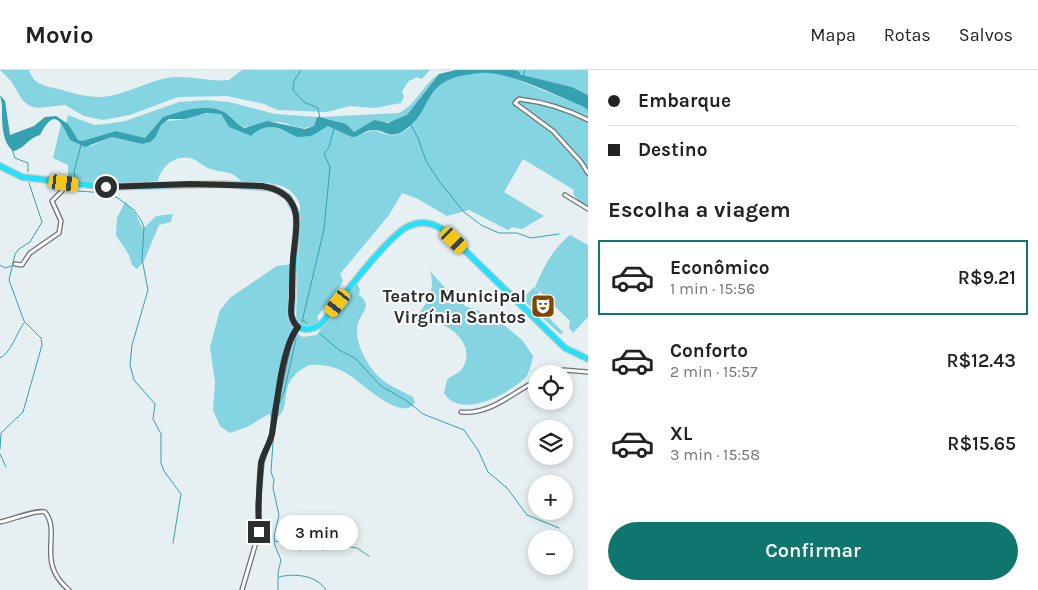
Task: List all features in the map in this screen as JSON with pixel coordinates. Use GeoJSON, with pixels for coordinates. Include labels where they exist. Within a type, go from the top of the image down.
{"type":"FeatureCollection","features":[{"type":"Feature","properties":{"kind":"highway"},"geometry":{"type":"LineString","coordinates":[[0,166],[22,177],[64,183],[115,187],[224,184],[262,186],[280,191],[293,204],[298,221],[293,260],[291,315],[294,324],[298,327],[310,329],[318,326],[392,238],[408,226],[422,223],[431,224],[446,231],[566,348],[588,359]]}},
{"type":"Feature","properties":{"kind":"street"},"geometry":{"type":"LineString","coordinates":[[588,120],[570,111],[529,101],[519,99],[515,103],[553,131],[581,162],[588,173]]}},
{"type":"Feature","properties":{"kind":"street"},"geometry":{"type":"LineString","coordinates":[[15,264],[22,265],[30,253],[59,233],[61,221],[52,201],[61,192],[64,183]]}},
{"type":"Feature","properties":{"kind":"street"},"geometry":{"type":"LineString","coordinates":[[565,195],[588,209]]}},
{"type":"Feature","properties":{"kind":"street"},"geometry":{"type":"LineString","coordinates":[[242,590],[259,532],[258,505],[262,462],[272,434],[274,414],[291,338],[298,327]]}},
{"type":"Feature","properties":{"kind":"street"},"geometry":{"type":"LineString","coordinates":[[573,371],[588,372]]}},
{"type":"Feature","properties":{"kind":"street"},"geometry":{"type":"LineString","coordinates":[[461,412],[473,413],[490,407],[528,386]]}},
{"type":"Feature","properties":{"kind":"street"},"geometry":{"type":"LineString","coordinates":[[0,522],[22,518],[36,510],[44,512],[49,522],[50,564],[58,581],[69,590]]}},
{"type":"Feature","properties":{"kind":"shaded area"},"geometry":{"type":"Polygon","coordinates":[[[0,70],[29,70],[37,82],[45,86],[100,97],[119,94],[165,78],[188,77],[229,80],[242,70],[430,70],[422,79],[417,77],[409,81],[402,91],[404,97],[401,103],[375,108],[350,106],[327,112],[278,110],[264,104],[227,96],[178,97],[130,115],[103,120],[84,116],[65,105],[38,108],[30,106],[23,101],[11,81],[0,70]]]}},
{"type":"Feature","properties":{"kind":"shaded area"},"geometry":{"type":"Polygon","coordinates":[[[456,70],[502,70],[572,87],[588,95],[588,110],[525,82],[501,75],[484,73],[466,75],[441,84],[434,91],[412,124],[402,132],[393,135],[373,130],[352,137],[328,126],[311,136],[297,137],[281,129],[270,127],[264,128],[251,136],[229,127],[221,114],[206,113],[185,119],[169,119],[161,125],[155,138],[150,142],[142,144],[112,137],[85,147],[70,140],[60,122],[53,119],[49,121],[40,135],[32,138],[21,148],[14,151],[7,143],[3,130],[0,95],[5,101],[10,135],[34,126],[45,117],[56,116],[68,124],[78,140],[82,141],[116,131],[145,138],[163,117],[187,110],[204,108],[220,110],[245,128],[267,121],[305,129],[314,126],[317,117],[320,117],[346,124],[354,132],[374,120],[388,123],[407,115],[439,74],[456,70]]]}},
{"type":"Feature","properties":{"kind":"shaded area"},"geometry":{"type":"Polygon","coordinates":[[[502,70],[588,70],[588,95],[572,87],[502,70]]]}},
{"type":"Feature","properties":{"kind":"shaded area"},"geometry":{"type":"Polygon","coordinates":[[[487,72],[513,78],[588,110],[588,210],[581,206],[573,193],[574,190],[523,159],[504,192],[544,216],[522,229],[512,227],[508,230],[469,210],[447,216],[418,199],[402,193],[389,215],[340,274],[343,281],[317,317],[319,322],[307,330],[296,322],[300,205],[290,191],[284,187],[268,183],[242,182],[231,173],[211,169],[193,159],[184,158],[179,158],[169,163],[162,171],[158,181],[112,185],[68,182],[68,165],[53,158],[61,124],[65,125],[70,140],[91,146],[112,137],[142,144],[155,138],[166,121],[216,113],[221,114],[229,127],[251,136],[265,127],[296,133],[328,126],[355,135],[373,130],[388,135],[398,134],[406,131],[413,124],[429,97],[441,82],[469,73],[487,72]]]}},
{"type":"Feature","properties":{"kind":"shaded area"},"geometry":{"type":"Polygon","coordinates":[[[439,74],[407,115],[394,122],[371,122],[354,132],[339,122],[321,117],[399,113],[410,105],[428,83],[439,74]]]}},
{"type":"Feature","properties":{"kind":"shaded area"},"geometry":{"type":"Polygon","coordinates":[[[206,100],[229,102],[275,114],[317,117],[314,126],[308,127],[272,122],[245,127],[239,126],[229,115],[206,108],[163,117],[145,138],[116,131],[82,141],[78,140],[66,124],[68,115],[94,125],[106,124],[125,121],[179,102],[206,100]]]}},
{"type":"Feature","properties":{"kind":"shaded area"},"geometry":{"type":"Polygon","coordinates":[[[125,202],[135,213],[143,229],[156,216],[173,214],[171,222],[159,225],[144,261],[137,269],[132,265],[129,255],[116,235],[117,218],[125,202]]]}},
{"type":"Feature","properties":{"kind":"shaded area"},"geometry":{"type":"Polygon","coordinates":[[[570,235],[588,245],[588,317],[573,333],[569,328],[570,321],[535,287],[549,259],[558,246],[570,235]]]}},
{"type":"Feature","properties":{"kind":"shaded area"},"geometry":{"type":"Polygon","coordinates":[[[291,264],[291,315],[297,332],[303,337],[317,335],[330,314],[357,283],[360,290],[359,295],[366,303],[357,328],[362,353],[380,378],[413,397],[415,402],[409,408],[391,405],[346,373],[333,367],[309,365],[292,378],[288,385],[282,412],[278,417],[272,418],[269,414],[247,427],[230,433],[220,426],[213,410],[215,382],[210,347],[220,310],[231,297],[277,266],[291,264]]]}},
{"type":"Feature","properties":{"kind":"shaded area"},"geometry":{"type":"Polygon","coordinates":[[[430,271],[465,306],[485,313],[503,324],[523,341],[533,356],[531,365],[528,365],[528,374],[525,378],[508,391],[484,402],[461,404],[452,401],[444,393],[447,380],[462,369],[466,360],[466,352],[460,338],[439,323],[428,321],[412,325],[413,319],[424,307],[431,292],[430,271]]]}},
{"type":"Feature","properties":{"kind":"shaded area"},"geometry":{"type":"Polygon","coordinates":[[[534,287],[540,292],[533,299],[536,309],[546,315],[564,333],[560,334],[522,299],[534,287]]]}},
{"type":"Feature","properties":{"kind":"waterway"},"geometry":{"type":"LineString","coordinates":[[301,70],[294,81],[293,90],[304,102],[318,108],[320,118]]}},
{"type":"Feature","properties":{"kind":"waterway"},"geometry":{"type":"LineString","coordinates":[[501,70],[517,74]]}},
{"type":"Feature","properties":{"kind":"waterway"},"geometry":{"type":"LineString","coordinates":[[523,76],[525,70]]}},
{"type":"Feature","properties":{"kind":"waterway"},"geometry":{"type":"LineString","coordinates":[[411,125],[426,161],[439,181],[464,212],[481,225],[499,233],[517,233],[531,238],[559,234]]}},
{"type":"Feature","properties":{"kind":"waterway"},"geometry":{"type":"LineString","coordinates":[[302,322],[324,229],[330,167],[324,154],[329,147],[334,128]]}},
{"type":"Feature","properties":{"kind":"waterway"},"geometry":{"type":"LineString","coordinates":[[75,178],[74,172],[81,145]]}},
{"type":"Feature","properties":{"kind":"waterway"},"geometry":{"type":"LineString","coordinates":[[12,149],[15,158],[28,163],[28,172]]}},
{"type":"Feature","properties":{"kind":"waterway"},"geometry":{"type":"LineString","coordinates":[[0,449],[1,433],[23,412],[42,345],[41,338],[24,321],[9,280],[15,254],[30,242],[42,222],[29,183]]}},
{"type":"Feature","properties":{"kind":"waterway"},"geometry":{"type":"LineString","coordinates":[[78,191],[105,193],[118,198],[134,210],[144,227],[142,259],[148,290],[132,345],[130,365],[134,380],[155,404],[153,419],[161,434],[161,463],[164,471],[181,494],[173,543]]}},
{"type":"Feature","properties":{"kind":"waterway"},"geometry":{"type":"LineString","coordinates":[[0,265],[5,268],[11,266]]}},
{"type":"Feature","properties":{"kind":"waterway"},"geometry":{"type":"LineString","coordinates":[[303,320],[307,324]]}},
{"type":"Feature","properties":{"kind":"waterway"},"geometry":{"type":"LineString","coordinates":[[0,358],[10,348],[24,323]]}},
{"type":"Feature","properties":{"kind":"waterway"},"geometry":{"type":"LineString","coordinates":[[320,334],[339,350],[355,358],[381,386],[407,401],[423,414],[464,430],[478,450],[488,472],[507,488],[527,515],[559,528]]}},
{"type":"Feature","properties":{"kind":"waterway"},"geometry":{"type":"LineString","coordinates":[[278,590],[278,573],[281,560],[275,546],[274,536],[279,515],[271,472],[273,442],[277,409],[284,392],[296,339]]}},
{"type":"Feature","properties":{"kind":"waterway"},"geometry":{"type":"LineString","coordinates":[[0,454],[6,467]]}},
{"type":"Feature","properties":{"kind":"waterway"},"geometry":{"type":"LineString","coordinates":[[275,541],[286,543],[300,550],[311,547],[323,550],[337,545],[357,548],[369,556]]}},
{"type":"Feature","properties":{"kind":"waterway"},"geometry":{"type":"LineString","coordinates":[[279,577],[291,575],[305,576],[317,581],[326,590]]}},
{"type":"Feature","properties":{"kind":"place","name":"Teatro Municipal Virgínia Santos"},"geometry":{"type":"Point","coordinates":[543,306]}},
{"type":"Feature","properties":{"kind":"route"},"geometry":{"type":"LineString","coordinates":[[106,187],[190,184],[262,186],[280,191],[296,209],[298,228],[293,260],[291,315],[294,324],[298,327],[291,338],[274,414],[272,434],[262,462],[258,505],[259,532]]}}]}
